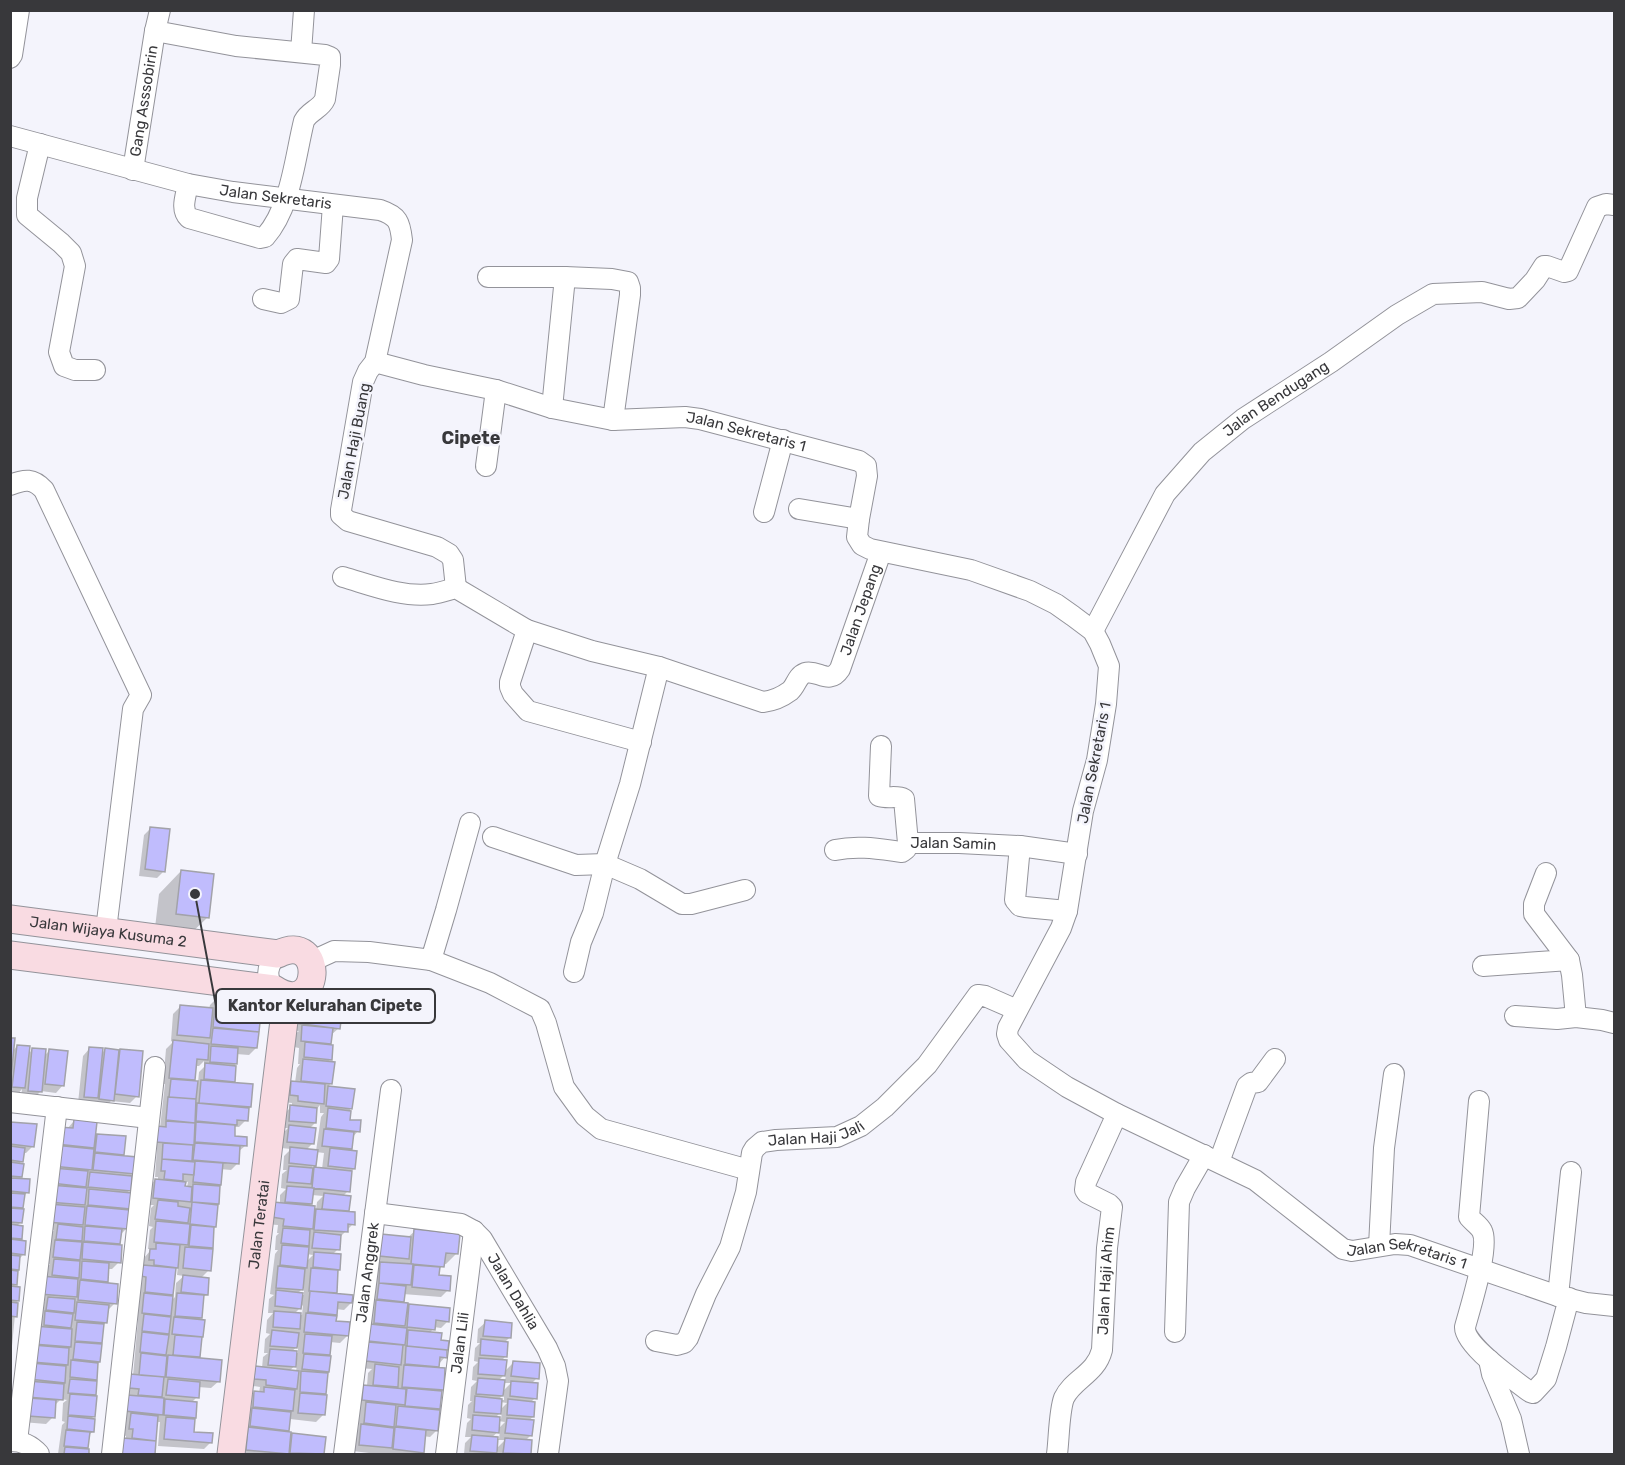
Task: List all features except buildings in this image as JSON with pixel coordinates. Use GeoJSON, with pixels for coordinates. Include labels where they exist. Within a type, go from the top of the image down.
{"type":"FeatureCollection","features":[{"type":"Feature","properties":{"kind":"street"},"geometry":{"type":"LineString","coordinates":[[10,58],[20,10]]}},
{"type":"Feature","properties":{"kind":"street","name":"Gang Asssobirin"},"geometry":{"type":"LineString","coordinates":[[133,170],[160,10]]}},
{"type":"Feature","properties":{"kind":"street"},"geometry":{"type":"LineString","coordinates":[[300,52],[304,10]]}},
{"type":"Feature","properties":{"kind":"street"},"geometry":{"type":"LineString","coordinates":[[155,31],[236,46],[330,57],[324,103],[304,121],[287,199],[268,235],[260,237],[189,218],[184,212],[188,184]]}},
{"type":"Feature","properties":{"kind":"street","name":"Jalan Sekretaris"},"geometry":{"type":"LineString","coordinates":[[10,136],[188,184],[380,210],[392,214],[398,221],[402,240],[375,362]]}},
{"type":"Feature","properties":{"kind":"street"},"geometry":{"type":"LineString","coordinates":[[40,144],[27,198],[27,215],[71,253],[75,266],[59,352],[64,366],[75,370],[95,370]]}},
{"type":"Feature","properties":{"kind":"street","name":"Jalan Bendugang"},"geometry":{"type":"LineString","coordinates":[[1093,631],[1165,494],[1202,453],[1243,419],[1331,362],[1397,315],[1433,294],[1482,292],[1509,299],[1518,298],[1535,280],[1544,266],[1568,271],[1597,207],[1614,204]]}},
{"type":"Feature","properties":{"kind":"street"},"geometry":{"type":"LineString","coordinates":[[263,299],[281,303],[289,299],[293,264],[297,259],[326,263],[329,259],[333,205]]}},
{"type":"Feature","properties":{"kind":"street"},"geometry":{"type":"LineString","coordinates":[[488,277],[565,277],[628,282],[630,295],[613,420]]}},
{"type":"Feature","properties":{"kind":"street"},"geometry":{"type":"LineString","coordinates":[[552,408],[565,277]]}},
{"type":"Feature","properties":{"kind":"street","name":"Jalan Sekretaris 1"},"geometry":{"type":"LineString","coordinates":[[375,362],[496,390],[552,408],[613,420],[685,417],[700,419],[858,461],[866,466],[867,476],[859,519],[857,537],[859,542],[870,549],[881,552],[972,570],[1030,591],[1056,604],[1093,631],[1109,666],[1106,704],[1097,760],[1083,811],[1067,911],[1061,928],[1008,1028],[1009,1040],[1027,1060],[1066,1087],[1255,1180],[1343,1249],[1352,1251],[1395,1244],[1410,1245],[1564,1297],[1586,1303],[1614,1306]]}},
{"type":"Feature","properties":{"kind":"street","name":"Jalan Haji Buang"},"geometry":{"type":"LineString","coordinates":[[375,362],[363,382],[340,510],[341,515],[348,521],[437,547],[449,554],[453,560],[456,588]]}},
{"type":"Feature","properties":{"kind":"street"},"geometry":{"type":"LineString","coordinates":[[486,466],[496,390]]}},
{"type":"Feature","properties":{"kind":"street"},"geometry":{"type":"LineString","coordinates":[[764,512],[783,440]]}},
{"type":"Feature","properties":{"kind":"street"},"geometry":{"type":"LineString","coordinates":[[10,485],[29,481],[37,483],[44,490],[141,695],[133,709],[106,930]]}},
{"type":"Feature","properties":{"kind":"street"},"geometry":{"type":"LineString","coordinates":[[799,509],[859,519]]}},
{"type":"Feature","properties":{"kind":"street","name":"Jalan Jepang"},"geometry":{"type":"LineString","coordinates":[[659,667],[763,702],[772,701],[791,690],[804,673],[810,672],[824,677],[837,674],[881,552]]}},
{"type":"Feature","properties":{"kind":"street"},"geometry":{"type":"LineString","coordinates":[[343,577],[392,591],[416,595],[456,588],[527,630],[592,651],[659,667],[630,784],[605,864],[593,913],[581,942],[574,972]]}},
{"type":"Feature","properties":{"kind":"street"},"geometry":{"type":"LineString","coordinates":[[527,630],[510,687],[528,711],[640,742]]}},
{"type":"Feature","properties":{"kind":"street"},"geometry":{"type":"LineString","coordinates":[[881,746],[879,796],[904,799],[908,843]]}},
{"type":"Feature","properties":{"kind":"street"},"geometry":{"type":"LineString","coordinates":[[431,960],[470,823]]}},
{"type":"Feature","properties":{"kind":"street"},"geometry":{"type":"LineString","coordinates":[[493,837],[576,865],[605,864],[640,879],[682,904],[691,904],[745,890]]}},
{"type":"Feature","properties":{"kind":"street","name":"Jalan Samin"},"geometry":{"type":"LineString","coordinates":[[835,850],[846,847],[866,847],[902,852],[908,843],[959,843],[1020,846],[1077,854]]}},
{"type":"Feature","properties":{"kind":"street"},"geometry":{"type":"LineString","coordinates":[[1020,846],[1015,900],[1017,903],[1025,907],[1067,911]]}},
{"type":"Feature","properties":{"kind":"street"},"geometry":{"type":"LineString","coordinates":[[1546,873],[1534,904],[1534,914],[1569,960],[1576,1017]]}},
{"type":"Feature","properties":{"kind":"street","name":"Jalan Wijaya Kusuma 2"},"geometry":{"type":"LineString","coordinates":[[10,919],[278,954],[284,951],[296,951],[302,953],[310,962]]}},
{"type":"Feature","properties":{"kind":"street"},"geometry":{"type":"LineString","coordinates":[[10,955],[301,993],[310,985],[313,974],[310,962],[334,951],[369,952],[431,960],[490,982],[540,1009],[564,1087],[585,1116],[601,1129],[749,1170]]}},
{"type":"Feature","properties":{"kind":"street"},"geometry":{"type":"LineString","coordinates":[[278,954],[268,967],[268,975],[270,983],[281,992]]}},
{"type":"Feature","properties":{"kind":"street"},"geometry":{"type":"LineString","coordinates":[[1484,966],[1569,960]]}},
{"type":"Feature","properties":{"kind":"street","name":"Jalan Teratai"},"geometry":{"type":"LineString","coordinates":[[231,1455],[281,992]]}},
{"type":"Feature","properties":{"kind":"street","name":"Jalan Haji Jali"},"geometry":{"type":"LineString","coordinates":[[656,1341],[677,1345],[684,1343],[688,1338],[706,1294],[730,1246],[746,1192],[755,1148],[762,1142],[837,1137],[861,1126],[885,1107],[927,1065],[978,995],[1017,1010]]}},
{"type":"Feature","properties":{"kind":"street"},"geometry":{"type":"LineString","coordinates":[[1515,1016],[1557,1019],[1576,1017],[1614,1023]]}},
{"type":"Feature","properties":{"kind":"street"},"geometry":{"type":"LineString","coordinates":[[1175,1332],[1179,1202],[1185,1188],[1211,1158],[1247,1086],[1258,1082],[1275,1059]]}},
{"type":"Feature","properties":{"kind":"street"},"geometry":{"type":"LineString","coordinates":[[112,1455],[155,1067]]}},
{"type":"Feature","properties":{"kind":"street"},"geometry":{"type":"LineString","coordinates":[[1378,1246],[1384,1148],[1394,1074]]}},
{"type":"Feature","properties":{"kind":"street","name":"Jalan Anggrek"},"geometry":{"type":"LineString","coordinates":[[344,1455],[391,1090]]}},
{"type":"Feature","properties":{"kind":"street"},"geometry":{"type":"LineString","coordinates":[[1479,1101],[1469,1217],[1482,1230],[1484,1243],[1480,1269],[1464,1330],[1467,1337],[1489,1360],[1533,1393],[1546,1379],[1556,1347],[1564,1297],[1571,1172]]}},
{"type":"Feature","properties":{"kind":"street"},"geometry":{"type":"LineString","coordinates":[[10,1102],[149,1118]]}},
{"type":"Feature","properties":{"kind":"street"},"geometry":{"type":"LineString","coordinates":[[39,1455],[25,1443],[14,1441],[57,1107]]}},
{"type":"Feature","properties":{"kind":"street","name":"Jalan Haji Ahim"},"geometry":{"type":"LineString","coordinates":[[1057,1455],[1065,1397],[1100,1360],[1102,1350],[1107,1248],[1112,1207],[1085,1190],[1085,1186],[1117,1114]]}},
{"type":"Feature","properties":{"kind":"street"},"geometry":{"type":"LineString","coordinates":[[375,1213],[461,1224],[474,1231]]}},
{"type":"Feature","properties":{"kind":"street","name":"Jalan Lili"},"geometry":{"type":"LineString","coordinates":[[446,1455],[474,1231]]}},
{"type":"Feature","properties":{"kind":"street","name":"Jalan Dahlia"},"geometry":{"type":"LineString","coordinates":[[474,1231],[482,1239],[547,1348],[555,1366],[558,1381],[548,1455]]}},
{"type":"Feature","properties":{"kind":"street"},"geometry":{"type":"LineString","coordinates":[[1489,1360],[1492,1374],[1511,1419],[1519,1455]]}},
{"type":"Feature","properties":{"kind":"place","name":"Kantor Kelurahan Cipete"},"geometry":{"type":"Point","coordinates":[195,894]}},
{"type":"Feature","properties":{"kind":"district","name":"Cipete"},"geometry":{"type":"Point","coordinates":[471,438]}}]}
